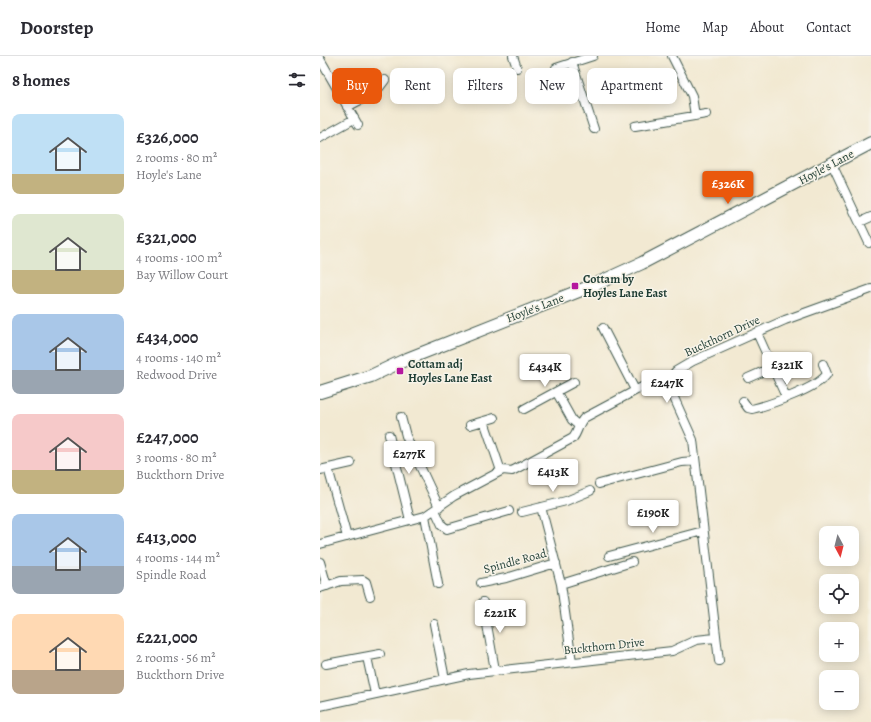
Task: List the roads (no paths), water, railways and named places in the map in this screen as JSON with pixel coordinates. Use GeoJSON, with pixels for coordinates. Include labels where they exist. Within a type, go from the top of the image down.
{"type":"FeatureCollection","features":[{"type":"Feature","properties":{"kind":"street"},"geometry":{"type":"LineString","coordinates":[[513,56],[517,68]]}},
{"type":"Feature","properties":{"kind":"street"},"geometry":{"type":"LineString","coordinates":[[556,68],[593,56]]}},
{"type":"Feature","properties":{"kind":"street"},"geometry":{"type":"LineString","coordinates":[[672,56],[692,96],[695,116]]}},
{"type":"Feature","properties":{"kind":"street"},"geometry":{"type":"LineString","coordinates":[[320,59],[340,92],[346,107],[356,122],[320,138]]}},
{"type":"Feature","properties":{"kind":"street"},"geometry":{"type":"LineString","coordinates":[[572,62],[594,129]]}},
{"type":"Feature","properties":{"kind":"street"},"geometry":{"type":"LineString","coordinates":[[346,107],[376,92],[385,80]]}},
{"type":"Feature","properties":{"kind":"street"},"geometry":{"type":"LineString","coordinates":[[636,126],[706,114]]}},
{"type":"Feature","properties":{"kind":"street","name":"Hoyle's Lane"},"geometry":{"type":"LineString","coordinates":[[320,392],[371,376],[407,359],[594,286],[642,263],[871,143]]}},
{"type":"Feature","properties":{"kind":"street"},"geometry":{"type":"LineString","coordinates":[[832,164],[870,243]]}},
{"type":"Feature","properties":{"kind":"street"},"geometry":{"type":"LineString","coordinates":[[860,222],[871,217]]}},
{"type":"Feature","properties":{"kind":"street","name":"Buckthorn Drive"},"geometry":{"type":"LineString","coordinates":[[667,382],[679,369],[785,320],[871,289]]}},
{"type":"Feature","properties":{"kind":"street"},"geometry":{"type":"LineString","coordinates":[[604,328],[635,390]]}},
{"type":"Feature","properties":{"kind":"street"},"geometry":{"type":"LineString","coordinates":[[757,333],[786,397]]}},
{"type":"Feature","properties":{"kind":"street"},"geometry":{"type":"LineString","coordinates":[[743,401],[748,408],[752,409],[802,391],[824,380],[827,374],[823,364]]}},
{"type":"Feature","properties":{"kind":"street"},"geometry":{"type":"LineString","coordinates":[[748,378],[773,366]]}},
{"type":"Feature","properties":{"kind":"street"},"geometry":{"type":"LineString","coordinates":[[524,409],[557,393],[574,382]]}},
{"type":"Feature","properties":{"kind":"street"},"geometry":{"type":"LineString","coordinates":[[320,544],[425,516],[454,496],[501,471],[512,471],[573,438],[584,418],[635,390],[646,386],[659,386],[667,382],[691,433],[719,661]]}},
{"type":"Feature","properties":{"kind":"street"},"geometry":{"type":"LineString","coordinates":[[557,393],[572,420],[579,426]]}},
{"type":"Feature","properties":{"kind":"street"},"geometry":{"type":"LineString","coordinates":[[401,417],[406,436],[437,509],[442,525],[447,528],[509,511]]}},
{"type":"Feature","properties":{"kind":"street"},"geometry":{"type":"LineString","coordinates":[[470,425],[494,418]]}},
{"type":"Feature","properties":{"kind":"street"},"geometry":{"type":"LineString","coordinates":[[484,421],[501,471]]}},
{"type":"Feature","properties":{"kind":"street"},"geometry":{"type":"LineString","coordinates":[[389,435],[410,520]]}},
{"type":"Feature","properties":{"kind":"street"},"geometry":{"type":"LineString","coordinates":[[599,484],[682,462],[695,461]]}},
{"type":"Feature","properties":{"kind":"street"},"geometry":{"type":"LineString","coordinates":[[347,537],[324,469],[351,463]]}},
{"type":"Feature","properties":{"kind":"street"},"geometry":{"type":"LineString","coordinates":[[522,512],[566,501],[590,491]]}},
{"type":"Feature","properties":{"kind":"street","name":"Spindle Road"},"geometry":{"type":"LineString","coordinates":[[541,507],[561,584],[572,662]]}},
{"type":"Feature","properties":{"kind":"street"},"geometry":{"type":"LineString","coordinates":[[425,516],[438,584]]}},
{"type":"Feature","properties":{"kind":"street"},"geometry":{"type":"LineString","coordinates":[[609,556],[703,531]]}},
{"type":"Feature","properties":{"kind":"street"},"geometry":{"type":"LineString","coordinates":[[320,562],[323,587],[341,581],[363,580],[366,582],[370,596]]}},
{"type":"Feature","properties":{"kind":"street"},"geometry":{"type":"LineString","coordinates":[[561,584],[632,562]]}},
{"type":"Feature","properties":{"kind":"street","name":"Spindle Road"},"geometry":{"type":"LineString","coordinates":[[481,583],[506,578],[556,563]]}},
{"type":"Feature","properties":{"kind":"street"},"geometry":{"type":"LineString","coordinates":[[483,602],[494,670]]}},
{"type":"Feature","properties":{"kind":"street"},"geometry":{"type":"LineString","coordinates":[[434,624],[445,679]]}},
{"type":"Feature","properties":{"kind":"street","name":"Buckthorn Drive"},"geometry":{"type":"LineString","coordinates":[[320,706],[494,670],[672,651],[696,640],[715,638]]}},
{"type":"Feature","properties":{"kind":"street"},"geometry":{"type":"LineString","coordinates":[[326,664],[380,654]]}},
{"type":"Feature","properties":{"kind":"street"},"geometry":{"type":"LineString","coordinates":[[367,657],[375,694]]}},
{"type":"Feature","properties":{"kind":"place","name":"Cottam by Hoyles Lane East"},"geometry":{"type":"Point","coordinates":[575,286]}},
{"type":"Feature","properties":{"kind":"place","name":"Cottam adj Hoyles Lane East"},"geometry":{"type":"Point","coordinates":[400,371]}}]}
